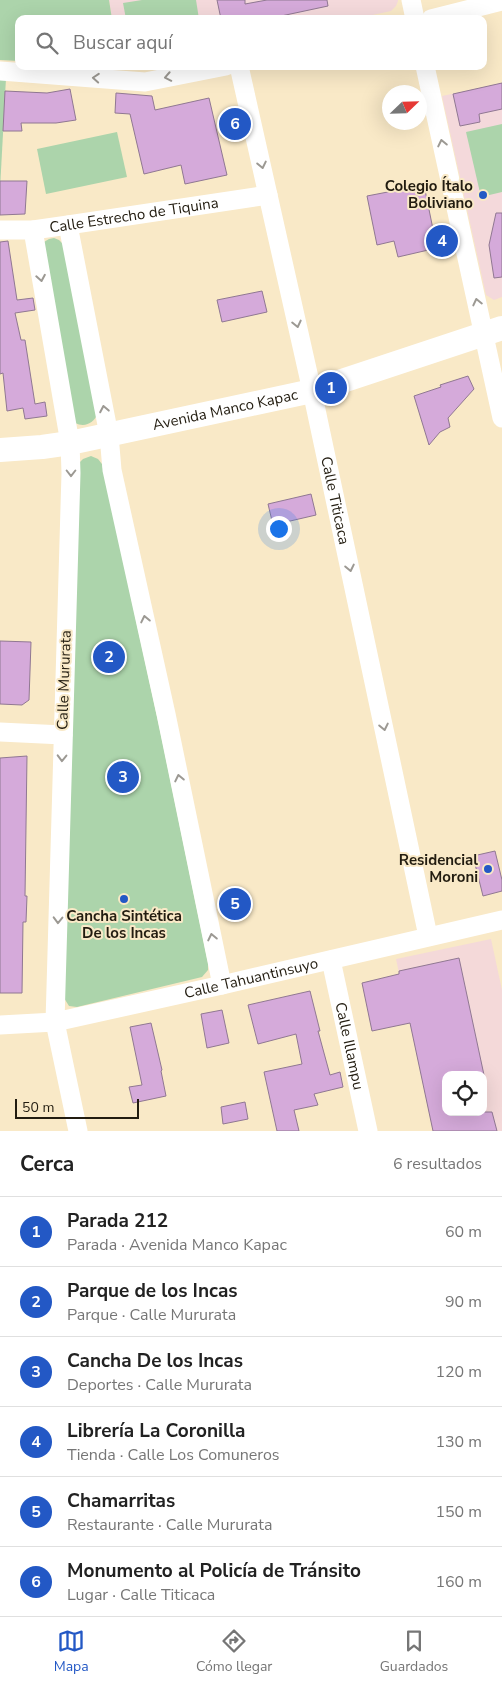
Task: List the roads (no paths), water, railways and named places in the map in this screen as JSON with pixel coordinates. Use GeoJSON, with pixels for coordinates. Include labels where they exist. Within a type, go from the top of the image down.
{"type":"FeatureCollection","features":[{"type":"Feature","properties":{"kind":"street"},"geometry":{"type":"LineString","coordinates":[[411,0],[414,15]]}},
{"type":"Feature","properties":{"kind":"street"},"geometry":{"type":"LineString","coordinates":[[446,15],[502,0]]}},
{"type":"Feature","properties":{"kind":"street"},"geometry":{"type":"LineString","coordinates":[[0,71],[145,82],[206,70]]}},
{"type":"Feature","properties":{"kind":"street","name":"Calle Titicaca"},"geometry":{"type":"LineString","coordinates":[[241,70],[312,391],[428,936]]}},
{"type":"Feature","properties":{"kind":"street"},"geometry":{"type":"LineString","coordinates":[[426,70],[493,332],[502,418]]}},
{"type":"Feature","properties":{"kind":"street","name":"Calle Estrecho de Tiquina"},"geometry":{"type":"LineString","coordinates":[[0,230],[32,230],[268,195]]}},
{"type":"Feature","properties":{"kind":"street"},"geometry":{"type":"LineString","coordinates":[[68,225],[109,435],[112,470],[166,714],[222,985]]}},
{"type":"Feature","properties":{"kind":"street","name":"Calle Mururata"},"geometry":{"type":"LineString","coordinates":[[32,230],[70,443],[71,473],[55,1022],[78,1131]]}},
{"type":"Feature","properties":{"kind":"street","name":"Avenida Manco Kapac"},"geometry":{"type":"LineString","coordinates":[[0,450],[70,443],[312,391],[493,332]]}},
{"type":"Feature","properties":{"kind":"street"},"geometry":{"type":"LineString","coordinates":[[0,732],[63,735]]}},
{"type":"Feature","properties":{"kind":"street","name":"Calle Tahuantinsuyo"},"geometry":{"type":"LineString","coordinates":[[0,1024],[55,1022],[502,920]]}},
{"type":"Feature","properties":{"kind":"street","name":"Calle Illampu"},"geometry":{"type":"LineString","coordinates":[[331,960],[368,1131]]}},
{"type":"Feature","properties":{"kind":"place","name":"Monumento al Policía de Tránsito"},"geometry":{"type":"Point","coordinates":[235,124]}},
{"type":"Feature","properties":{"kind":"place","name":"Colegio Ítalo Boliviano"},"geometry":{"type":"Point","coordinates":[483,195]}},
{"type":"Feature","properties":{"kind":"place","name":"Librería La Coronilla"},"geometry":{"type":"Point","coordinates":[442,241]}},
{"type":"Feature","properties":{"kind":"place","name":"Parada 212"},"geometry":{"type":"Point","coordinates":[331,388]}},
{"type":"Feature","properties":{"kind":"place","name":"Parque de los Incas"},"geometry":{"type":"Point","coordinates":[109,657]}},
{"type":"Feature","properties":{"kind":"place","name":"Cancha De los Incas"},"geometry":{"type":"Point","coordinates":[123,777]}},
{"type":"Feature","properties":{"kind":"place","name":"Residencial Moroni"},"geometry":{"type":"Point","coordinates":[488,869]}},
{"type":"Feature","properties":{"kind":"place","name":"Cancha Sintética De los Incas"},"geometry":{"type":"Point","coordinates":[124,899]}},
{"type":"Feature","properties":{"kind":"place","name":"Chamarritas"},"geometry":{"type":"Point","coordinates":[235,904]}}]}
